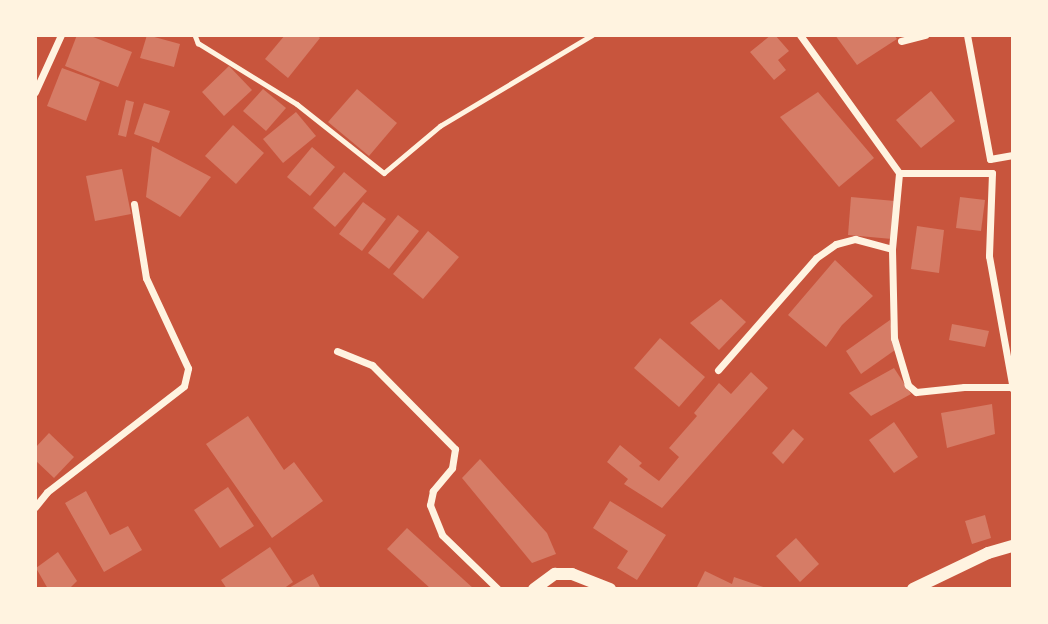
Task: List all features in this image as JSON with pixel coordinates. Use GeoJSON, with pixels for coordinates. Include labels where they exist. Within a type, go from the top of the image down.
{"type":"FeatureCollection","features":[{"type":"Feature","properties":{"kind":"street"},"geometry":{"type":"LineString","coordinates":[[35,92],[61,35]]}},
{"type":"Feature","properties":{"kind":"street"},"geometry":{"type":"LineString","coordinates":[[800,35],[899,173],[892,249],[894,338],[911,391],[1013,388],[989,256],[992,173],[899,173]]}},
{"type":"Feature","properties":{"kind":"street"},"geometry":{"type":"LineString","coordinates":[[901,41],[925,35]]}},
{"type":"Feature","properties":{"kind":"street"},"geometry":{"type":"LineString","coordinates":[[967,35],[990,159],[1013,155]]}},
{"type":"Feature","properties":{"kind":"street"},"geometry":{"type":"LineString","coordinates":[[35,507],[47,492],[184,386],[188,368],[146,278],[134,204]]}},
{"type":"Feature","properties":{"kind":"street"},"geometry":{"type":"LineString","coordinates":[[718,370],[816,258],[836,244],[855,239],[892,249]]}},
{"type":"Feature","properties":{"kind":"street"},"geometry":{"type":"LineString","coordinates":[[337,351],[372,365],[455,449],[452,468],[433,491],[430,505],[442,535],[498,589]]}},
{"type":"Feature","properties":{"kind":"street"},"geometry":{"type":"LineString","coordinates":[[913,589],[988,553],[1013,546]]}},
{"type":"Feature","properties":{"kind":"street"},"geometry":{"type":"LineString","coordinates":[[534,589],[542,580],[563,574],[572,574],[610,589]]}},
{"type":"Feature","properties":{"kind":"path"},"geometry":{"type":"LineString","coordinates":[[195,35],[198,43],[297,104],[384,173],[440,126],[592,35]]}},
{"type":"Feature","properties":{"kind":"building"},"geometry":{"type":"Polygon","coordinates":[[[77,35],[88,35],[132,52],[118,87],[65,66],[77,35]]]}},
{"type":"Feature","properties":{"kind":"building"},"geometry":{"type":"Polygon","coordinates":[[[147,35],[180,44],[174,67],[140,58],[147,35]]]}},
{"type":"Feature","properties":{"kind":"building"},"geometry":{"type":"Polygon","coordinates":[[[285,35],[316,35],[320,38],[288,78],[265,59],[285,35]]]}},
{"type":"Feature","properties":{"kind":"building"},"geometry":{"type":"Polygon","coordinates":[[[771,35],[775,35],[789,51],[778,60],[786,70],[774,80],[750,52],[771,35]]]}},
{"type":"Feature","properties":{"kind":"building"},"geometry":{"type":"Polygon","coordinates":[[[835,35],[894,35],[897,39],[857,65],[835,35]]]}},
{"type":"Feature","properties":{"kind":"building"},"geometry":{"type":"Polygon","coordinates":[[[229,66],[252,90],[224,116],[202,92],[229,66]]]}},
{"type":"Feature","properties":{"kind":"building"},"geometry":{"type":"Polygon","coordinates":[[[62,68],[100,82],[86,121],[47,106],[62,68]]]}},
{"type":"Feature","properties":{"kind":"building"},"geometry":{"type":"Polygon","coordinates":[[[263,89],[286,108],[266,131],[243,111],[263,89]]]}},
{"type":"Feature","properties":{"kind":"building"},"geometry":{"type":"Polygon","coordinates":[[[357,89],[397,123],[369,156],[328,122],[357,89]]]}},
{"type":"Feature","properties":{"kind":"building"},"geometry":{"type":"Polygon","coordinates":[[[931,91],[955,121],[921,148],[896,120],[931,91]]]}},
{"type":"Feature","properties":{"kind":"building"},"geometry":{"type":"Polygon","coordinates":[[[818,92],[874,158],[839,187],[780,117],[818,92]]]}},
{"type":"Feature","properties":{"kind":"building"},"geometry":{"type":"Polygon","coordinates":[[[126,100],[134,102],[126,137],[118,135],[126,100]]]}},
{"type":"Feature","properties":{"kind":"building"},"geometry":{"type":"Polygon","coordinates":[[[144,103],[170,111],[159,143],[134,134],[144,103]]]}},
{"type":"Feature","properties":{"kind":"building"},"geometry":{"type":"Polygon","coordinates":[[[296,112],[316,136],[283,163],[263,139],[296,112]]]}},
{"type":"Feature","properties":{"kind":"building"},"geometry":{"type":"Polygon","coordinates":[[[233,125],[264,153],[236,184],[205,156],[233,125]]]}},
{"type":"Feature","properties":{"kind":"building"},"geometry":{"type":"Polygon","coordinates":[[[152,146],[211,177],[180,217],[146,197],[152,146]]]}},
{"type":"Feature","properties":{"kind":"building"},"geometry":{"type":"Polygon","coordinates":[[[312,147],[335,167],[310,196],[287,177],[312,147]]]}},
{"type":"Feature","properties":{"kind":"building"},"geometry":{"type":"Polygon","coordinates":[[[122,169],[131,214],[95,221],[86,176],[122,169]]]}},
{"type":"Feature","properties":{"kind":"building"},"geometry":{"type":"Polygon","coordinates":[[[344,172],[367,191],[335,227],[313,208],[344,172]]]}},
{"type":"Feature","properties":{"kind":"building"},"geometry":{"type":"Polygon","coordinates":[[[851,197],[895,201],[892,239],[848,235],[851,197]]]}},
{"type":"Feature","properties":{"kind":"building"},"geometry":{"type":"Polygon","coordinates":[[[960,197],[985,200],[981,231],[956,228],[960,197]]]}},
{"type":"Feature","properties":{"kind":"building"},"geometry":{"type":"Polygon","coordinates":[[[363,202],[386,219],[362,251],[339,234],[363,202]]]}},
{"type":"Feature","properties":{"kind":"building"},"geometry":{"type":"Polygon","coordinates":[[[398,215],[419,231],[389,269],[368,253],[398,215]]]}},
{"type":"Feature","properties":{"kind":"building"},"geometry":{"type":"Polygon","coordinates":[[[917,226],[944,230],[939,273],[911,269],[917,226]]]}},
{"type":"Feature","properties":{"kind":"building"},"geometry":{"type":"Polygon","coordinates":[[[428,231],[459,257],[423,299],[393,274],[428,231]]]}},
{"type":"Feature","properties":{"kind":"building"},"geometry":{"type":"Polygon","coordinates":[[[835,260],[873,296],[842,325],[826,347],[788,315],[835,260]]]}},
{"type":"Feature","properties":{"kind":"building"},"geometry":{"type":"Polygon","coordinates":[[[721,299],[746,322],[719,350],[690,323],[721,299]]]}},
{"type":"Feature","properties":{"kind":"building"},"geometry":{"type":"Polygon","coordinates":[[[890,320],[895,350],[861,374],[846,351],[890,320]]]}},
{"type":"Feature","properties":{"kind":"building"},"geometry":{"type":"Polygon","coordinates":[[[952,324],[989,331],[985,347],[949,340],[952,324]]]}},
{"type":"Feature","properties":{"kind":"building"},"geometry":{"type":"Polygon","coordinates":[[[660,338],[705,377],[679,407],[634,368],[660,338]]]}},
{"type":"Feature","properties":{"kind":"building"},"geometry":{"type":"Polygon","coordinates":[[[894,368],[911,394],[871,416],[849,393],[894,368]]]}},
{"type":"Feature","properties":{"kind":"building"},"geometry":{"type":"Polygon","coordinates":[[[751,372],[768,388],[662,508],[624,484],[628,479],[607,462],[620,445],[642,463],[639,466],[659,481],[679,457],[669,448],[697,416],[694,413],[719,383],[731,394],[751,372]]]}},
{"type":"Feature","properties":{"kind":"building"},"geometry":{"type":"Polygon","coordinates":[[[992,404],[995,434],[947,448],[941,413],[992,404]]]}},
{"type":"Feature","properties":{"kind":"building"},"geometry":{"type":"Polygon","coordinates":[[[248,416],[284,470],[294,462],[323,501],[272,538],[206,444],[248,416]]]}},
{"type":"Feature","properties":{"kind":"building"},"geometry":{"type":"Polygon","coordinates":[[[894,422],[918,457],[894,473],[869,440],[894,422]]]}},
{"type":"Feature","properties":{"kind":"building"},"geometry":{"type":"Polygon","coordinates":[[[793,429],[804,439],[783,464],[772,453],[793,429]]]}},
{"type":"Feature","properties":{"kind":"building"},"geometry":{"type":"Polygon","coordinates":[[[49,433],[74,457],[54,478],[35,460],[35,448],[49,433]]]}},
{"type":"Feature","properties":{"kind":"building"},"geometry":{"type":"Polygon","coordinates":[[[480,459],[547,533],[556,554],[532,563],[462,478],[480,459]]]}},
{"type":"Feature","properties":{"kind":"building"},"geometry":{"type":"Polygon","coordinates":[[[228,487],[254,526],[220,548],[194,510],[228,487]]]}},
{"type":"Feature","properties":{"kind":"building"},"geometry":{"type":"Polygon","coordinates":[[[86,491],[110,535],[128,526],[142,550],[104,572],[65,503],[86,491]]]}},
{"type":"Feature","properties":{"kind":"building"},"geometry":{"type":"Polygon","coordinates":[[[610,501],[666,535],[637,580],[617,568],[628,551],[593,528],[610,501]]]}},
{"type":"Feature","properties":{"kind":"building"},"geometry":{"type":"Polygon","coordinates":[[[985,515],[991,538],[972,544],[965,521],[985,515]]]}},
{"type":"Feature","properties":{"kind":"building"},"geometry":{"type":"Polygon","coordinates":[[[407,528],[474,589],[431,589],[387,549],[407,528]]]}},
{"type":"Feature","properties":{"kind":"building"},"geometry":{"type":"Polygon","coordinates":[[[796,538],[819,564],[800,582],[776,556],[796,538]]]}},
{"type":"Feature","properties":{"kind":"building"},"geometry":{"type":"Polygon","coordinates":[[[270,547],[293,582],[283,589],[227,589],[221,580],[270,547]]]}},
{"type":"Feature","properties":{"kind":"building"},"geometry":{"type":"Polygon","coordinates":[[[58,552],[77,581],[69,589],[48,589],[36,568],[58,552]]]}},
{"type":"Feature","properties":{"kind":"building"},"geometry":{"type":"Polygon","coordinates":[[[705,571],[732,584],[734,577],[769,589],[696,589],[705,571]]]}},
{"type":"Feature","properties":{"kind":"building"},"geometry":{"type":"Polygon","coordinates":[[[313,574],[321,589],[287,589],[313,574]]]}}]}
